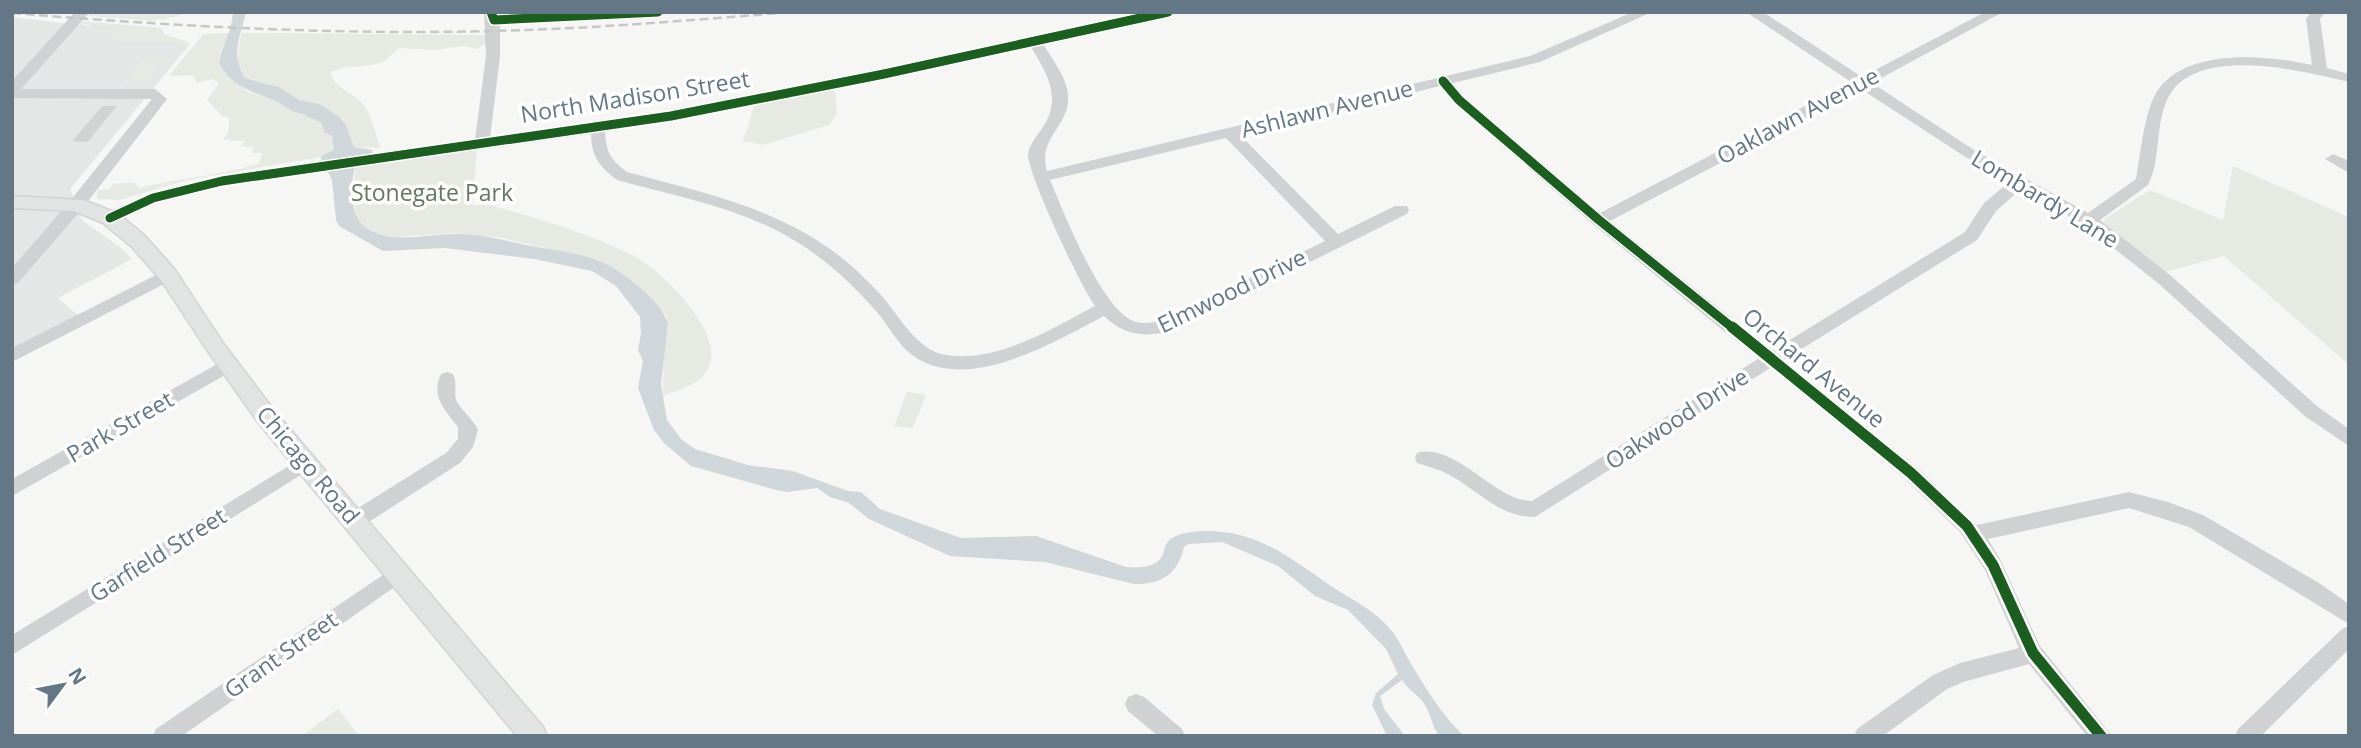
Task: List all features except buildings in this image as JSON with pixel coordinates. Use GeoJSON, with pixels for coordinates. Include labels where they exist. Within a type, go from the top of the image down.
{"type":"FeatureCollection","features":[{"type":"Feature","properties":{"kind":"main road","name":"Chicago Road"},"geometry":{"type":"LineString","coordinates":[[12,202],[76,205],[110,218],[138,241],[168,275],[228,365],[305,463],[534,736]]}},
{"type":"Feature","properties":{"kind":"street"},"geometry":{"type":"LineString","coordinates":[[12,91],[83,12]]}},
{"type":"Feature","properties":{"kind":"street"},"geometry":{"type":"LineString","coordinates":[[481,143],[492,16],[658,12]]}},
{"type":"Feature","properties":{"kind":"street","name":"North Madison Street"},"geometry":{"type":"LineString","coordinates":[[110,218],[134,204],[192,187],[385,156],[598,128],[829,85],[1168,12]]}},
{"type":"Feature","properties":{"kind":"street","name":"Ashlawn Avenue"},"geometry":{"type":"LineString","coordinates":[[1043,177],[1535,59],[1645,12]]}},
{"type":"Feature","properties":{"kind":"street","name":"Lombardy Lane"},"geometry":{"type":"LineString","coordinates":[[1754,12],[2020,182],[2089,220],[2164,279],[2312,412],[2349,439]]}},
{"type":"Feature","properties":{"kind":"street","name":"Oaklawn Avenue"},"geometry":{"type":"LineString","coordinates":[[1600,219],[1996,12]]}},
{"type":"Feature","properties":{"kind":"street"},"geometry":{"type":"LineString","coordinates":[[2318,12],[2313,19],[2320,69]]}},
{"type":"Feature","properties":{"kind":"street","name":"Elmwood Drive"},"geometry":{"type":"LineString","coordinates":[[1035,41],[1060,88],[1063,102],[1060,113],[1037,149],[1035,157],[1092,289],[1106,308],[1125,326],[1136,331],[1157,330],[1401,210]]}},
{"type":"Feature","properties":{"kind":"street"},"geometry":{"type":"LineString","coordinates":[[2089,220],[2143,181],[2160,99],[2166,88],[2179,77],[2208,65],[2247,61],[2288,63],[2349,78]]}},
{"type":"Feature","properties":{"kind":"street","name":"Orchard Avenue"},"geometry":{"type":"LineString","coordinates":[[1443,81],[1459,100],[1600,219],[1911,473],[1974,534],[1993,565],[2011,611],[2033,653],[2101,736]]}},
{"type":"Feature","properties":{"kind":"street"},"geometry":{"type":"LineString","coordinates":[[12,91],[151,94],[160,97],[157,105],[76,205],[12,279]]}},
{"type":"Feature","properties":{"kind":"street"},"geometry":{"type":"LineString","coordinates":[[598,128],[598,149],[604,164],[622,176],[748,211],[788,228],[826,254],[858,282],[915,348],[938,360],[975,364],[1018,350],[1106,308]]}},
{"type":"Feature","properties":{"kind":"street"},"geometry":{"type":"LineString","coordinates":[[1230,133],[1335,241]]}},
{"type":"Feature","properties":{"kind":"street"},"geometry":{"type":"LineString","coordinates":[[2333,159],[2349,168]]}},
{"type":"Feature","properties":{"kind":"street","name":"Oakwood Drive"},"geometry":{"type":"LineString","coordinates":[[1424,458],[1462,473],[1507,504],[1516,508],[1535,509],[1971,236],[1990,207],[2020,182]]}},
{"type":"Feature","properties":{"kind":"street"},"geometry":{"type":"LineString","coordinates":[[12,356],[168,275]]}},
{"type":"Feature","properties":{"kind":"street","name":"Park Street"},"geometry":{"type":"LineString","coordinates":[[12,488],[228,365]]}},
{"type":"Feature","properties":{"kind":"street"},"geometry":{"type":"LineString","coordinates":[[354,521],[453,458],[466,446],[470,434],[468,424],[448,404],[447,379]]}},
{"type":"Feature","properties":{"kind":"street","name":"Garfield Street"},"geometry":{"type":"LineString","coordinates":[[12,646],[305,463]]}},
{"type":"Feature","properties":{"kind":"street"},"geometry":{"type":"LineString","coordinates":[[1974,534],[2129,500],[2168,510],[2196,521],[2312,589],[2349,615]]}},
{"type":"Feature","properties":{"kind":"street","name":"Grant Street"},"geometry":{"type":"LineString","coordinates":[[164,736],[399,573]]}},
{"type":"Feature","properties":{"kind":"street"},"geometry":{"type":"LineString","coordinates":[[2246,736],[2349,635]]}},
{"type":"Feature","properties":{"kind":"street"},"geometry":{"type":"LineString","coordinates":[[1865,736],[1940,682],[1960,673],[2033,653]]}},
{"type":"Feature","properties":{"kind":"street"},"geometry":{"type":"LineString","coordinates":[[1136,704],[1174,736]]}},
{"type":"Feature","properties":{"kind":"shaded area"},"geometry":{"type":"Polygon","coordinates":[[[233,12],[246,12],[237,54],[240,70],[245,78],[279,87],[299,100],[320,104],[346,125],[354,147],[373,150],[370,158],[355,166],[352,183],[354,209],[361,224],[368,229],[378,234],[400,237],[476,235],[574,253],[608,265],[649,296],[668,324],[661,384],[667,420],[682,440],[695,449],[748,465],[793,471],[848,491],[861,492],[880,509],[961,538],[1036,536],[1126,567],[1154,564],[1161,558],[1170,540],[1185,533],[1225,532],[1258,541],[1287,556],[1385,623],[1434,701],[1464,736],[1439,736],[1425,705],[1402,680],[1380,696],[1384,709],[1405,736],[1387,736],[1372,705],[1376,693],[1398,674],[1386,649],[1348,610],[1315,596],[1278,566],[1222,542],[1188,544],[1173,571],[1167,576],[1144,584],[1134,584],[1045,562],[950,556],[869,519],[849,503],[830,497],[817,488],[787,492],[691,466],[664,443],[654,430],[638,388],[643,361],[638,350],[640,317],[616,286],[592,271],[534,259],[445,248],[383,251],[339,226],[332,180],[321,159],[321,156],[334,150],[332,136],[324,132],[322,124],[315,120],[237,84],[219,63],[233,12]]]}},
{"type":"Feature","properties":{"kind":"shaded area"},"geometry":{"type":"Polygon","coordinates":[[[12,17],[79,25],[119,25],[190,44],[70,189],[83,221],[132,259],[58,298],[80,317],[12,354],[12,17]]]}},
{"type":"Feature","properties":{"kind":"green space"},"geometry":{"type":"Polygon","coordinates":[[[90,12],[208,12],[153,21],[89,16],[90,12]]]}},
{"type":"Feature","properties":{"kind":"green space"},"geometry":{"type":"Polygon","coordinates":[[[82,21],[162,28],[164,34],[191,43],[118,42],[110,38],[117,27],[83,24],[76,30],[82,21]]]}},
{"type":"Feature","properties":{"kind":"green space"},"geometry":{"type":"Polygon","coordinates":[[[231,33],[222,47],[219,63],[224,72],[248,92],[281,102],[291,111],[301,111],[323,125],[324,132],[332,136],[334,151],[321,157],[187,180],[120,200],[97,199],[97,190],[110,189],[113,184],[133,182],[140,188],[258,164],[263,153],[252,153],[254,147],[241,146],[245,141],[223,140],[229,130],[229,117],[222,116],[207,100],[219,84],[213,79],[196,83],[194,75],[169,76],[203,34],[231,33]]]}},
{"type":"Feature","properties":{"kind":"green space"},"geometry":{"type":"Polygon","coordinates":[[[241,33],[486,35],[488,42],[477,49],[463,46],[436,50],[400,48],[382,62],[331,72],[336,83],[365,107],[381,148],[354,147],[346,125],[320,104],[299,100],[279,87],[245,78],[237,66],[241,33]]]}},
{"type":"Feature","properties":{"kind":"green space"},"geometry":{"type":"Polygon","coordinates":[[[142,60],[171,60],[166,67],[155,69],[151,83],[123,83],[142,60]]]}},
{"type":"Feature","properties":{"kind":"green space"},"geometry":{"type":"Polygon","coordinates":[[[835,89],[837,114],[829,125],[763,145],[744,141],[754,105],[835,89]]]}},
{"type":"Feature","properties":{"kind":"green space","name":"Stonegate Park"},"geometry":{"type":"Polygon","coordinates":[[[477,145],[473,206],[487,204],[562,226],[616,247],[646,264],[689,305],[708,339],[711,355],[708,369],[700,379],[663,396],[664,346],[668,324],[666,315],[633,283],[601,261],[502,238],[453,233],[395,237],[377,234],[361,224],[353,212],[355,166],[477,145]]]}},
{"type":"Feature","properties":{"kind":"green space"},"geometry":{"type":"Polygon","coordinates":[[[2233,166],[2349,217],[2349,365],[2224,256],[2165,272],[2104,223],[2106,218],[2150,190],[2223,220],[2233,166]]]}},
{"type":"Feature","properties":{"kind":"green space"},"geometry":{"type":"Polygon","coordinates":[[[907,392],[926,395],[913,428],[894,426],[907,392]]]}},
{"type":"Feature","properties":{"kind":"green space"},"geometry":{"type":"Polygon","coordinates":[[[338,709],[359,736],[302,736],[338,709]]]}},
{"type":"Feature","properties":{"kind":"railway"},"geometry":{"type":"LineString","coordinates":[[12,13],[251,28],[430,32],[642,24],[793,12]]}},
{"type":"Feature","properties":{"kind":"cycle path"},"geometry":{"type":"LineString","coordinates":[[491,12],[494,20],[658,12]]}},
{"type":"Feature","properties":{"kind":"cycle path"},"geometry":{"type":"LineString","coordinates":[[110,218],[153,198],[222,181],[671,116],[884,74],[1168,12]]}},
{"type":"Feature","properties":{"kind":"cycle path"},"geometry":{"type":"LineString","coordinates":[[1443,81],[1459,100],[1599,220],[1946,504],[1977,538],[1985,551],[2033,653],[2101,736]]}}]}
